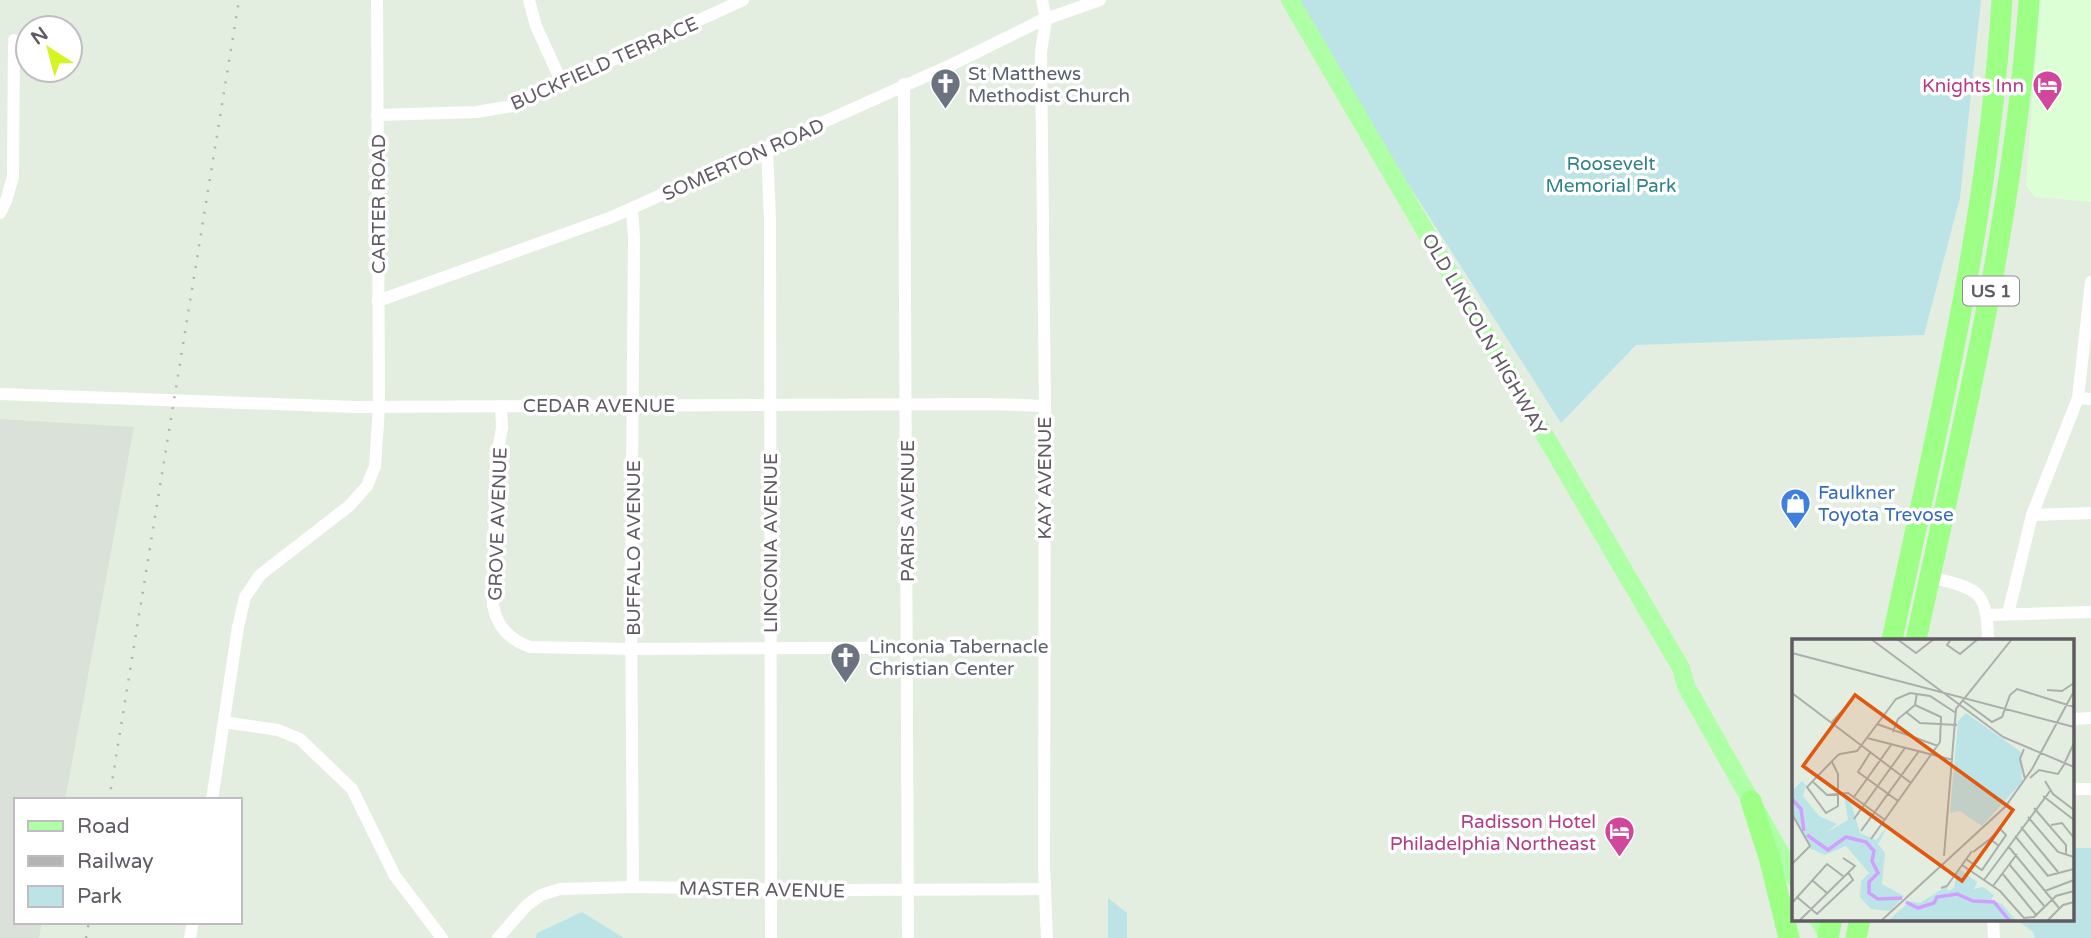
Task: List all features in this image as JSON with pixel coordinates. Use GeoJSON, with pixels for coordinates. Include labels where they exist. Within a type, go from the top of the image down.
{"type":"FeatureCollection","features":[{"type":"Feature","properties":{"kind":"highway","name":"US 1"},"geometry":{"type":"LineString","coordinates":[[1892,639],[1968,276],[1990,127],[2002,0]]}},
{"type":"Feature","properties":{"kind":"highway","name":"US 1"},"geometry":{"type":"LineString","coordinates":[[1916,639],[1988,308],[2021,83],[2029,0]]}},
{"type":"Feature","properties":{"kind":"highway"},"geometry":{"type":"LineString","coordinates":[[1751,801],[1769,857],[1789,938]]}},
{"type":"Feature","properties":{"kind":"highway"},"geometry":{"type":"LineString","coordinates":[[1856,938],[1860,920]]}},
{"type":"Feature","properties":{"kind":"main road","name":"OLD LINCOLN HIGHWAY"},"geometry":{"type":"LineString","coordinates":[[1290,0],[1681,668],[1686,686],[1792,873]]}},
{"type":"Feature","properties":{"kind":"main road","name":"OLD LINCOLN HIGHWAY"},"geometry":{"type":"LineString","coordinates":[[1681,668],[1695,681],[1792,851]]}},
{"type":"Feature","properties":{"kind":"street","name":"CARTER ROAD"},"geometry":{"type":"LineString","coordinates":[[212,798],[245,597],[260,575],[349,506],[367,486],[375,466],[379,407],[377,0]]}},
{"type":"Feature","properties":{"kind":"street"},"geometry":{"type":"LineString","coordinates":[[529,0],[536,26],[562,83]]}},
{"type":"Feature","properties":{"kind":"street","name":"BUCKFIELD TERRACE"},"geometry":{"type":"LineString","coordinates":[[377,115],[464,113],[501,109],[743,0]]}},
{"type":"Feature","properties":{"kind":"street"},"geometry":{"type":"LineString","coordinates":[[1042,0],[1046,19]]}},
{"type":"Feature","properties":{"kind":"street","name":"SOMERTON ROAD"},"geometry":{"type":"LineString","coordinates":[[378,301],[632,209],[1046,19],[1100,0]]}},
{"type":"Feature","properties":{"kind":"street","name":"KAY AVENUE"},"geometry":{"type":"LineString","coordinates":[[1046,19],[1041,52],[1047,938]]}},
{"type":"Feature","properties":{"kind":"street"},"geometry":{"type":"LineString","coordinates":[[0,213],[13,177],[14,40]]}},
{"type":"Feature","properties":{"kind":"street","name":"PARIS AVENUE"},"geometry":{"type":"LineString","coordinates":[[904,84],[908,938]]}},
{"type":"Feature","properties":{"kind":"street","name":"LINCONIA AVENUE"},"geometry":{"type":"LineString","coordinates":[[767,148],[770,220],[771,938]]}},
{"type":"Feature","properties":{"kind":"street","name":"BUFFALO AVENUE"},"geometry":{"type":"LineString","coordinates":[[632,209],[633,887]]}},
{"type":"Feature","properties":{"kind":"street"},"geometry":{"type":"LineString","coordinates":[[2008,614],[2032,515],[2084,399],[2091,282]]}},
{"type":"Feature","properties":{"kind":"street","name":"CEDAR AVENUE"},"geometry":{"type":"LineString","coordinates":[[0,394],[379,407],[1045,406]]}},
{"type":"Feature","properties":{"kind":"street","name":"GROVE AVENUE"},"geometry":{"type":"LineString","coordinates":[[502,406],[502,428],[496,460],[493,605],[496,621],[516,642],[530,647],[633,649]]}},
{"type":"Feature","properties":{"kind":"street"},"geometry":{"type":"LineString","coordinates":[[2032,515],[2091,513]]}},
{"type":"Feature","properties":{"kind":"street"},"geometry":{"type":"LineString","coordinates":[[1930,578],[1968,588],[1983,602],[1987,615],[1988,639]]}},
{"type":"Feature","properties":{"kind":"street"},"geometry":{"type":"LineString","coordinates":[[1987,615],[2091,612]]}},
{"type":"Feature","properties":{"kind":"street"},"geometry":{"type":"LineString","coordinates":[[633,649],[1045,648]]}},
{"type":"Feature","properties":{"kind":"street"},"geometry":{"type":"LineString","coordinates":[[224,722],[278,730],[300,739],[352,789],[395,876],[442,938]]}},
{"type":"Feature","properties":{"kind":"street","name":"MASTER AVENUE"},"geometry":{"type":"LineString","coordinates":[[498,938],[527,905],[541,895],[560,890],[633,887],[772,890],[1045,889]]}},
{"type":"Feature","properties":{"kind":"street"},"geometry":{"type":"LineString","coordinates":[[1993,920],[1994,938]]}},
{"type":"Feature","properties":{"kind":"shaded area"},"geometry":{"type":"Polygon","coordinates":[[[2040,0],[2091,0],[2091,202],[2035,197],[2026,185],[2040,0]]]}},
{"type":"Feature","properties":{"kind":"shaded area"},"geometry":{"type":"Polygon","coordinates":[[[0,419],[134,427],[65,798],[14,798],[14,924],[42,924],[39,938],[0,938],[0,419]]]}},
{"type":"Feature","properties":{"kind":"green space","name":"Roosevelt Memorial Park"},"geometry":{"type":"Polygon","coordinates":[[[1299,0],[1981,0],[1960,198],[1924,335],[1636,345],[1561,423],[1361,110],[1299,0]]]}},
{"type":"Feature","properties":{"kind":"green space"},"geometry":{"type":"Polygon","coordinates":[[[2074,848],[2091,848],[2091,938],[2035,938],[2033,932],[2017,920],[2074,920],[2074,848]]]}},
{"type":"Feature","properties":{"kind":"green space"},"geometry":{"type":"Polygon","coordinates":[[[1108,898],[1127,913],[1127,938],[1108,938],[1108,898]]]}},
{"type":"Feature","properties":{"kind":"green space"},"geometry":{"type":"Polygon","coordinates":[[[582,912],[624,938],[536,938],[537,933],[582,912]]]}},
{"type":"Feature","properties":{"kind":"railway"},"geometry":{"type":"LineString","coordinates":[[109,798],[239,0]]}},
{"type":"Feature","properties":{"kind":"railway"},"geometry":{"type":"LineString","coordinates":[[86,938],[89,924]]}},
{"type":"Feature","properties":{"kind":"place","name":"St Matthews Methodist Church"},"geometry":{"type":"Point","coordinates":[945,111]}},
{"type":"Feature","properties":{"kind":"place","name":"Knights Inn"},"geometry":{"type":"Point","coordinates":[2047,112]}},
{"type":"Feature","properties":{"kind":"place","name":"Faulkner Toyota Trevose"},"geometry":{"type":"Point","coordinates":[1795,530]}},
{"type":"Feature","properties":{"kind":"place","name":"Linconia Tabernacle Christian Center"},"geometry":{"type":"Point","coordinates":[846,684]}},
{"type":"Feature","properties":{"kind":"place","name":"Radisson Hotel Philadelphia Northeast"},"geometry":{"type":"Point","coordinates":[1619,859]}}]}
